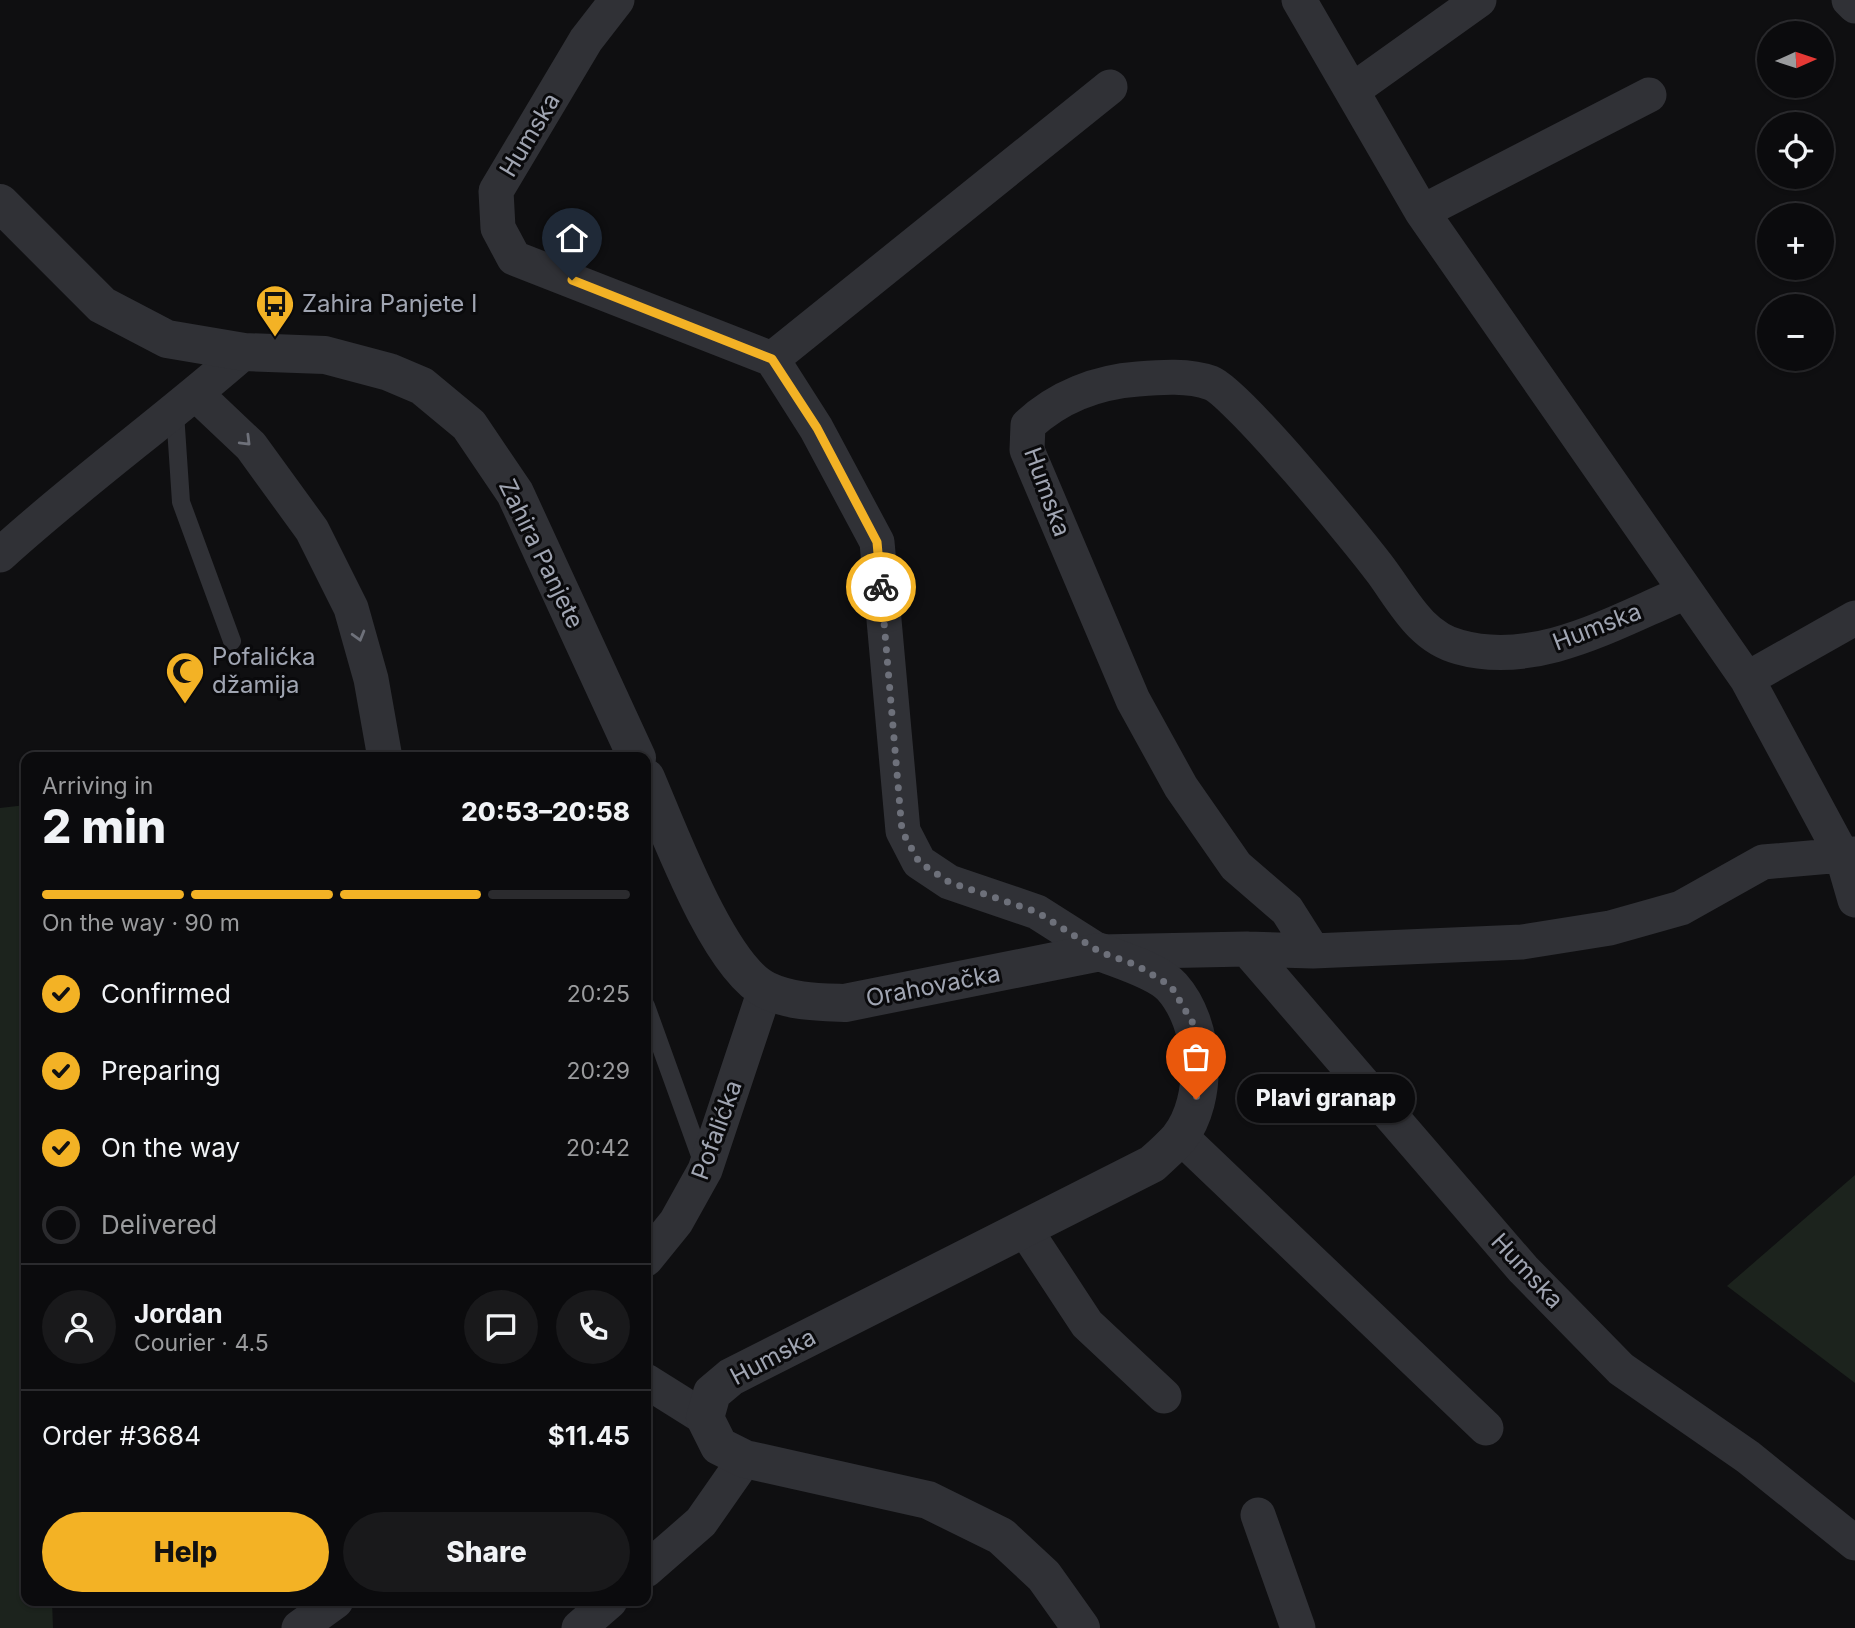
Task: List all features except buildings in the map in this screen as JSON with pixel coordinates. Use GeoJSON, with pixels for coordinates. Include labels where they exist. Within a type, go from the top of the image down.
{"type":"FeatureCollection","features":[{"type":"Feature","properties":{"kind":"street","name":"Humska"},"geometry":{"type":"LineString","coordinates":[[617,0],[586,40],[496,191],[498,228],[514,258],[772,359],[817,428],[877,542],[902,831],[919,862],[949,882],[1037,912],[1100,952],[1136,965],[1171,986],[1194,1025],[1201,1071],[1196,1099],[1180,1136],[1152,1164],[731,1377],[712,1393],[705,1418]]}},
{"type":"Feature","properties":{"kind":"street"},"geometry":{"type":"LineString","coordinates":[[1299,0],[1422,212],[1747,679],[1849,854],[1855,900]]}},
{"type":"Feature","properties":{"kind":"street"},"geometry":{"type":"LineString","coordinates":[[1353,90],[1479,0]]}},
{"type":"Feature","properties":{"kind":"street"},"geometry":{"type":"LineString","coordinates":[[1849,0],[1855,6]]}},
{"type":"Feature","properties":{"kind":"street"},"geometry":{"type":"LineString","coordinates":[[772,359],[1110,87]]}},
{"type":"Feature","properties":{"kind":"street"},"geometry":{"type":"LineString","coordinates":[[1422,212],[1649,95]]}},
{"type":"Feature","properties":{"kind":"street","name":"Zahira Panjete"},"geometry":{"type":"LineString","coordinates":[[0,203],[102,304],[167,339],[244,352],[325,355],[389,372],[422,386],[469,425],[514,492],[634,752]]}},
{"type":"Feature","properties":{"kind":"street"},"geometry":{"type":"LineString","coordinates":[[0,555],[54,506],[185,403],[244,352]]}},
{"type":"Feature","properties":{"kind":"street","name":"Humska"},"geometry":{"type":"LineString","coordinates":[[1313,951],[1287,910],[1236,866],[1181,787],[1133,700],[1027,450],[1028,425],[1047,407],[1108,381],[1169,377],[1213,383],[1254,420],[1380,569],[1423,629],[1458,647],[1504,654],[1554,646],[1686,592]]}},
{"type":"Feature","properties":{"kind":"street"},"geometry":{"type":"LineString","coordinates":[[185,403],[251,446],[312,530],[351,608],[371,679],[384,752]]}},
{"type":"Feature","properties":{"kind":"street"},"geometry":{"type":"LineString","coordinates":[[1747,679],[1855,618]]}},
{"type":"Feature","properties":{"kind":"street"},"geometry":{"type":"LineString","coordinates":[[651,789],[705,910],[745,972],[765,989]]}},
{"type":"Feature","properties":{"kind":"street"},"geometry":{"type":"LineString","coordinates":[[1100,952],[1247,949],[1313,951],[1522,942],[1610,928],[1681,908],[1763,862],[1849,854]]}},
{"type":"Feature","properties":{"kind":"street","name":"Humska"},"geometry":{"type":"LineString","coordinates":[[1247,949],[1523,1269],[1621,1369],[1748,1457],[1855,1543]]}},
{"type":"Feature","properties":{"kind":"street","name":"Orahovačka"},"geometry":{"type":"LineString","coordinates":[[765,989],[805,1002],[845,1003],[1100,952]]}},
{"type":"Feature","properties":{"kind":"street","name":"Pofalićka"},"geometry":{"type":"LineString","coordinates":[[651,1253],[676,1222],[705,1170],[765,989]]}},
{"type":"Feature","properties":{"kind":"street"},"geometry":{"type":"LineString","coordinates":[[1180,1136],[1486,1428]]}},
{"type":"Feature","properties":{"kind":"street"},"geometry":{"type":"LineString","coordinates":[[1024,1228],[1087,1324],[1164,1396]]}},
{"type":"Feature","properties":{"kind":"street"},"geometry":{"type":"LineString","coordinates":[[651,1384],[705,1418],[719,1446],[745,1459],[928,1500],[1002,1536],[1044,1576],[1081,1628]]}},
{"type":"Feature","properties":{"kind":"street"},"geometry":{"type":"LineString","coordinates":[[651,1566],[701,1521],[745,1459]]}},
{"type":"Feature","properties":{"kind":"street"},"geometry":{"type":"LineString","coordinates":[[1258,1514],[1298,1628]]}},
{"type":"Feature","properties":{"kind":"street"},"geometry":{"type":"LineString","coordinates":[[299,1628],[329,1606]]}},
{"type":"Feature","properties":{"kind":"street"},"geometry":{"type":"LineString","coordinates":[[579,1628],[604,1606]]}},
{"type":"Feature","properties":{"kind":"lane"},"geometry":{"type":"LineString","coordinates":[[185,403],[181,502],[232,641]]}},
{"type":"Feature","properties":{"kind":"lane"},"geometry":{"type":"LineString","coordinates":[[651,1020],[705,1170]]}},
{"type":"Feature","properties":{"kind":"shaded area"},"geometry":{"type":"Polygon","coordinates":[[[21,806],[21,1606],[52,1606],[53,1628],[0,1628],[0,808],[21,806]]]}},
{"type":"Feature","properties":{"kind":"shaded area"},"geometry":{"type":"Polygon","coordinates":[[[1855,1175],[1855,1383],[1727,1286],[1855,1175]]]}},
{"type":"Feature","properties":{"kind":"way so far"},"geometry":{"type":"LineString","coordinates":[[881,587],[902,831],[919,862],[949,882],[1037,912],[1100,952],[1136,965],[1171,986],[1194,1025],[1201,1071],[1196,1099]]}},
{"type":"Feature","properties":{"kind":"place","name":"Zahira Panjete I"},"geometry":{"type":"Point","coordinates":[275,338]}},
{"type":"Feature","properties":{"kind":"place","name":"Pofalićka džamija"},"geometry":{"type":"Point","coordinates":[185,705]}},
{"type":"Feature","properties":{"kind":"place","name":"Plavi granap"},"geometry":{"type":"Point","coordinates":[1196,1099]}},
{"type":"Feature","properties":{"kind":"route"},"geometry":{"type":"LineString","coordinates":[[572,280],[772,359],[817,428],[877,542],[881,587]]}}]}
